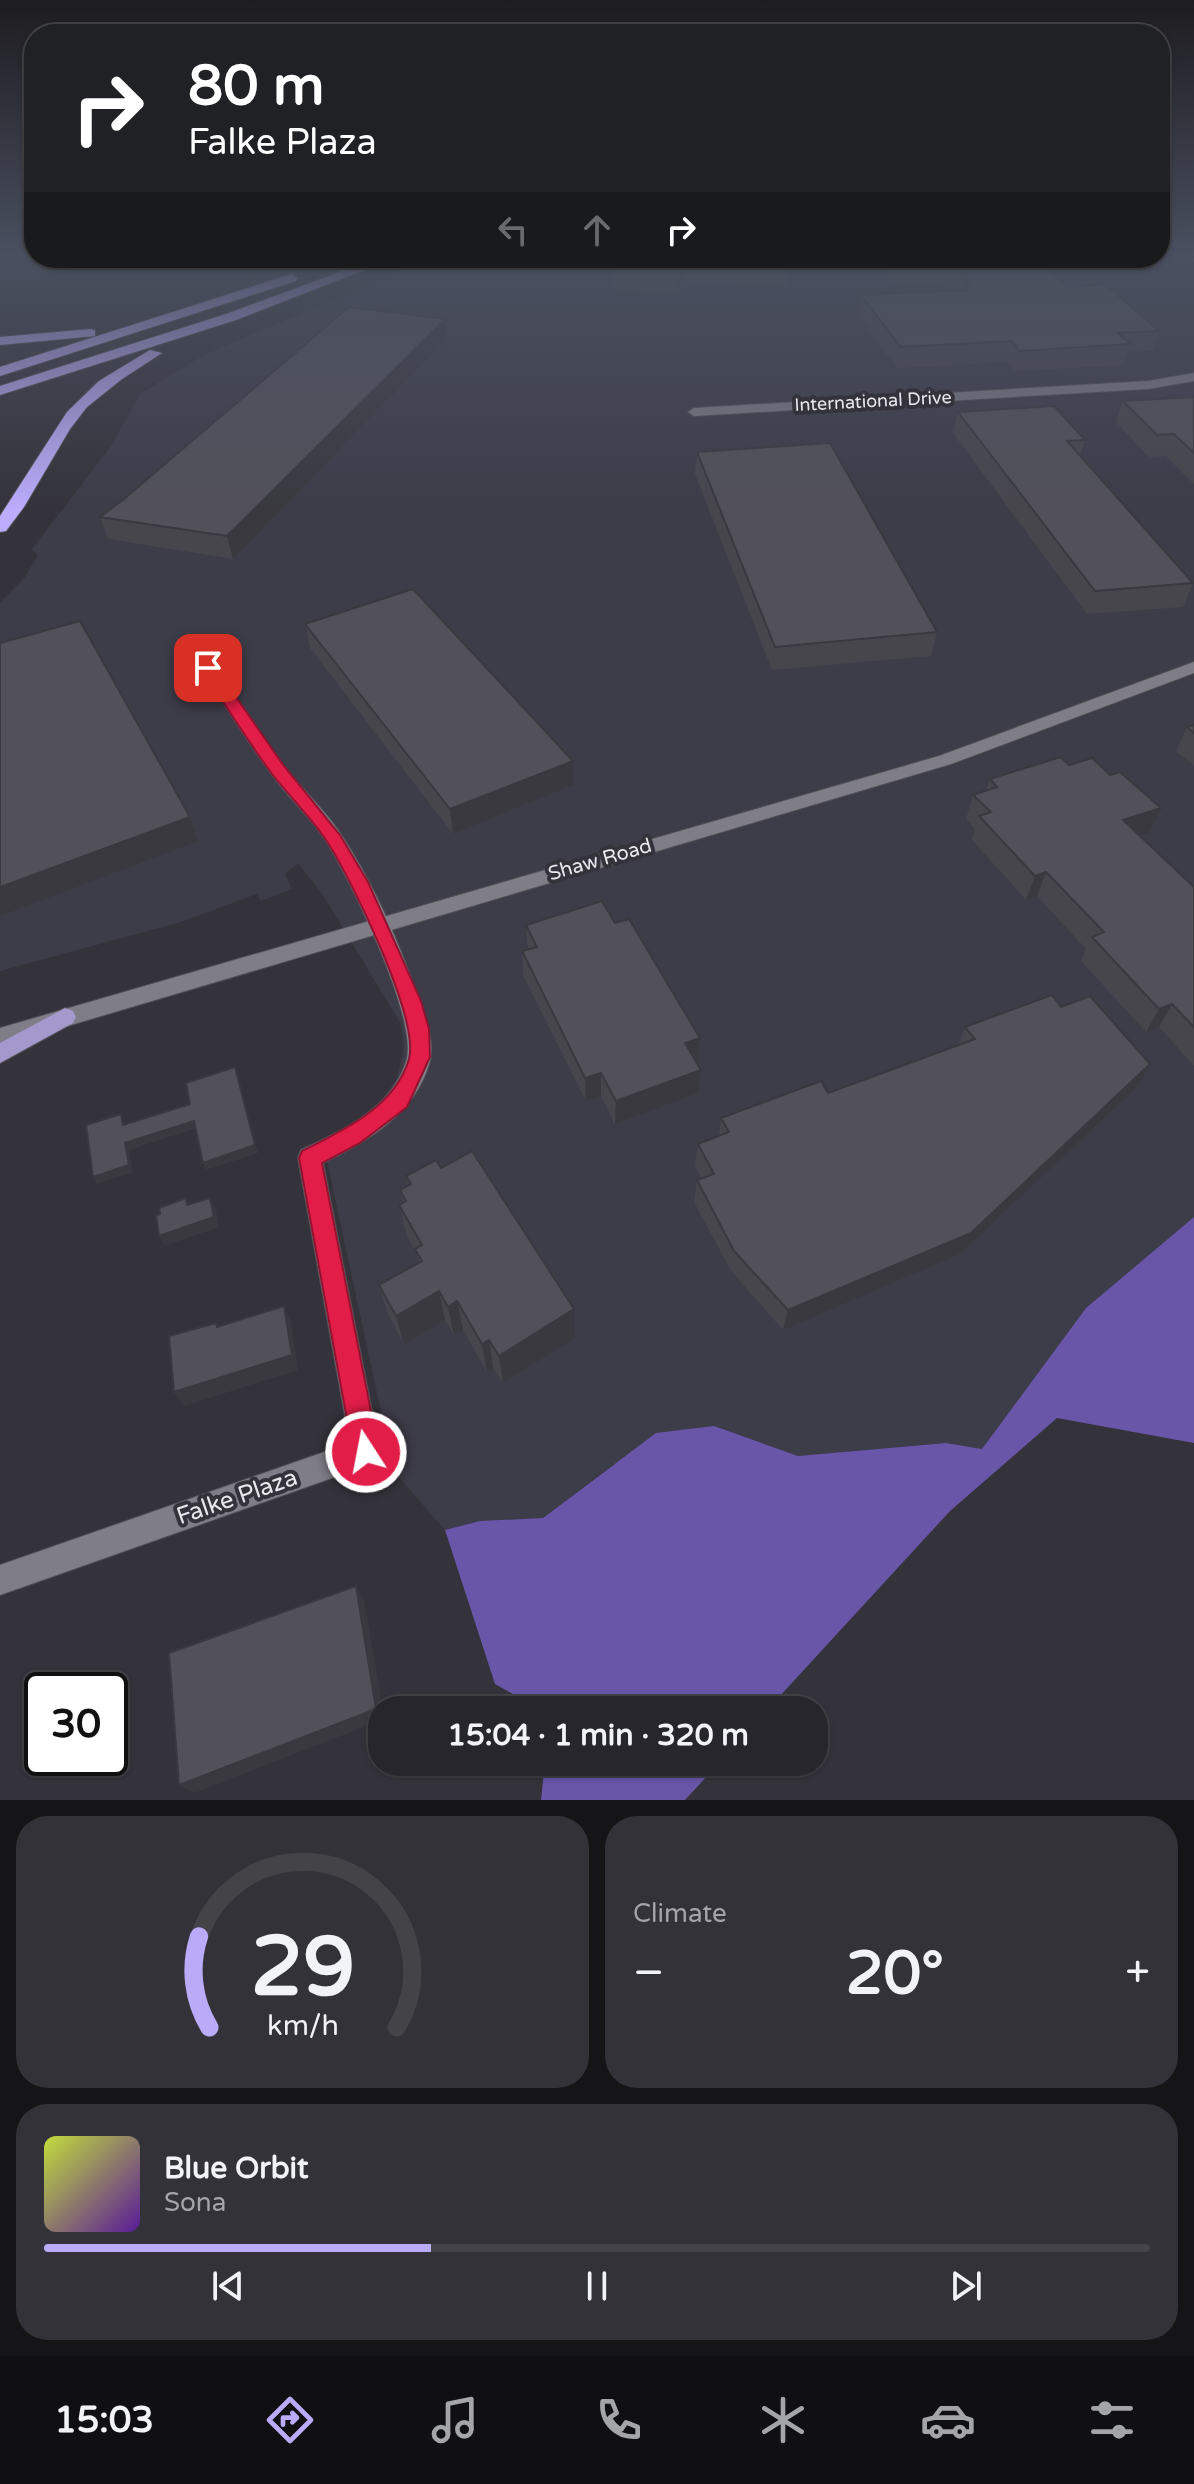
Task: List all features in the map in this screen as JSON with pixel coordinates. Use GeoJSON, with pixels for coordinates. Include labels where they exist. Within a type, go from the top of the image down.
{"type":"FeatureCollection","features":[{"type":"Feature","properties":{"kind":"highway"},"geometry":{"type":"LineString","coordinates":[[0,372],[100,341]]}},
{"type":"Feature","properties":{"kind":"highway"},"geometry":{"type":"LineString","coordinates":[[0,391],[156,341]]}},
{"type":"Feature","properties":{"kind":"highway"},"geometry":{"type":"LineString","coordinates":[[0,527],[17,507],[62,429],[86,399],[147,357],[181,341]]}},
{"type":"Feature","properties":{"kind":"main road"},"geometry":{"type":"LineString","coordinates":[[0,1054],[65,1017]]}},
{"type":"Feature","properties":{"kind":"street","name":"International Drive"},"geometry":{"type":"LineString","coordinates":[[694,412],[1148,385],[1194,377]]}},
{"type":"Feature","properties":{"kind":"street","name":"Shaw Road"},"geometry":{"type":"LineString","coordinates":[[0,1037],[945,760],[1194,667]]}},
{"type":"Feature","properties":{"kind":"street"},"geometry":{"type":"LineString","coordinates":[[208,668],[278,770],[332,835],[359,882],[377,927]]}},
{"type":"Feature","properties":{"kind":"street","name":"Falke Plaza"},"geometry":{"type":"LineString","coordinates":[[0,1580],[366,1452],[310,1158],[352,1137],[382,1117],[399,1101],[420,1057],[419,1029],[411,1001],[377,927]]}},
{"type":"Feature","properties":{"kind":"shaded area"},"geometry":{"type":"Polygon","coordinates":[[[237,341],[1194,341],[1194,1217],[1086,1308],[983,1449],[946,1443],[798,1456],[714,1426],[612,1465],[543,1518],[480,1521],[445,1530],[394,1472],[323,1143],[369,1112],[385,1097],[397,1078],[404,1047],[401,1024],[323,895],[298,863],[285,874],[292,889],[261,901],[257,894],[181,922],[0,971],[0,603],[25,577],[38,555],[32,549],[111,446],[140,394],[206,354],[237,341]]]}},
{"type":"Feature","properties":{"kind":"shaded area"},"geometry":{"type":"Polygon","coordinates":[[[1194,1217],[1194,1443],[1057,1418],[950,1511],[780,1696],[516,1696],[495,1684],[445,1530],[480,1521],[543,1518],[656,1433],[714,1426],[798,1456],[946,1443],[982,1449],[1086,1308],[1194,1217]]]}},
{"type":"Feature","properties":{"kind":"shaded area"},"geometry":{"type":"Polygon","coordinates":[[[544,1776],[707,1776],[685,1800],[541,1800],[544,1776]]]}},
{"type":"Feature","properties":{"kind":"building"},"geometry":{"type":"Polygon","coordinates":[[[309,341],[423,341],[227,536],[100,517],[309,341]]]}},
{"type":"Feature","properties":{"kind":"building"},"geometry":{"type":"Polygon","coordinates":[[[896,341],[1012,341],[901,347],[896,341]]]}},
{"type":"Feature","properties":{"kind":"building"},"geometry":{"type":"Polygon","coordinates":[[[1012,341],[1127,341],[1131,344],[1020,351],[1012,341]]]}},
{"type":"Feature","properties":{"kind":"building"},"geometry":{"type":"Polygon","coordinates":[[[1194,397],[1194,453],[1174,434],[1157,435],[1123,401],[1194,397]]]}},
{"type":"Feature","properties":{"kind":"building"},"geometry":{"type":"Polygon","coordinates":[[[1054,406],[1085,440],[1067,441],[1193,583],[1095,591],[958,412],[1054,406]]]}},
{"type":"Feature","properties":{"kind":"building"},"geometry":{"type":"Polygon","coordinates":[[[830,443],[937,632],[775,647],[697,452],[830,443]]]}},
{"type":"Feature","properties":{"kind":"building"},"geometry":{"type":"Polygon","coordinates":[[[413,589],[573,761],[450,809],[305,624],[413,589]]]}},
{"type":"Feature","properties":{"kind":"building"},"geometry":{"type":"Polygon","coordinates":[[[80,621],[190,817],[0,887],[0,643],[80,621]]]}},
{"type":"Feature","properties":{"kind":"building"},"geometry":{"type":"Polygon","coordinates":[[[1061,757],[1069,765],[1092,758],[1110,775],[1120,772],[1161,808],[1123,820],[1194,887],[1194,1027],[1172,1004],[1159,1009],[1092,937],[1104,932],[1046,872],[1035,876],[979,816],[991,812],[973,795],[997,787],[990,779],[1061,757]]]}},
{"type":"Feature","properties":{"kind":"building"},"geometry":{"type":"Polygon","coordinates":[[[602,901],[615,923],[629,919],[700,1038],[685,1043],[701,1070],[616,1101],[601,1073],[585,1078],[522,951],[537,947],[526,925],[602,901]]]}},
{"type":"Feature","properties":{"kind":"building"},"geometry":{"type":"Polygon","coordinates":[[[1052,995],[1061,1007],[1090,996],[1150,1064],[971,1233],[788,1310],[734,1251],[697,1180],[714,1174],[698,1144],[729,1132],[721,1118],[821,1081],[828,1093],[975,1039],[965,1027],[1052,995]]]}},
{"type":"Feature","properties":{"kind":"building"},"geometry":{"type":"Polygon","coordinates":[[[235,1067],[255,1145],[203,1163],[194,1121],[125,1143],[129,1165],[93,1177],[86,1125],[121,1114],[123,1125],[190,1104],[186,1083],[235,1067]]]}},
{"type":"Feature","properties":{"kind":"building"},"geometry":{"type":"Polygon","coordinates":[[[472,1151],[574,1309],[499,1356],[489,1340],[482,1344],[457,1301],[448,1307],[439,1291],[396,1316],[379,1285],[422,1261],[415,1249],[422,1245],[399,1205],[406,1201],[400,1190],[411,1184],[406,1176],[436,1160],[441,1168],[472,1151]]]}},
{"type":"Feature","properties":{"kind":"building"},"geometry":{"type":"Polygon","coordinates":[[[186,1198],[187,1205],[210,1198],[214,1217],[159,1236],[156,1216],[160,1214],[159,1208],[186,1198]]]}},
{"type":"Feature","properties":{"kind":"building"},"geometry":{"type":"Polygon","coordinates":[[[284,1306],[292,1355],[174,1392],[169,1336],[216,1323],[217,1327],[284,1306]]]}},
{"type":"Feature","properties":{"kind":"building"},"geometry":{"type":"Polygon","coordinates":[[[356,1586],[374,1696],[368,1696],[368,1712],[179,1785],[169,1653],[356,1586]]]}},
{"type":"Feature","properties":{"kind":"route"},"geometry":{"type":"LineString","coordinates":[[208,668],[278,770],[332,835],[359,882],[411,1001],[419,1029],[420,1057],[399,1101],[352,1137],[310,1158],[366,1452]]}}]}
